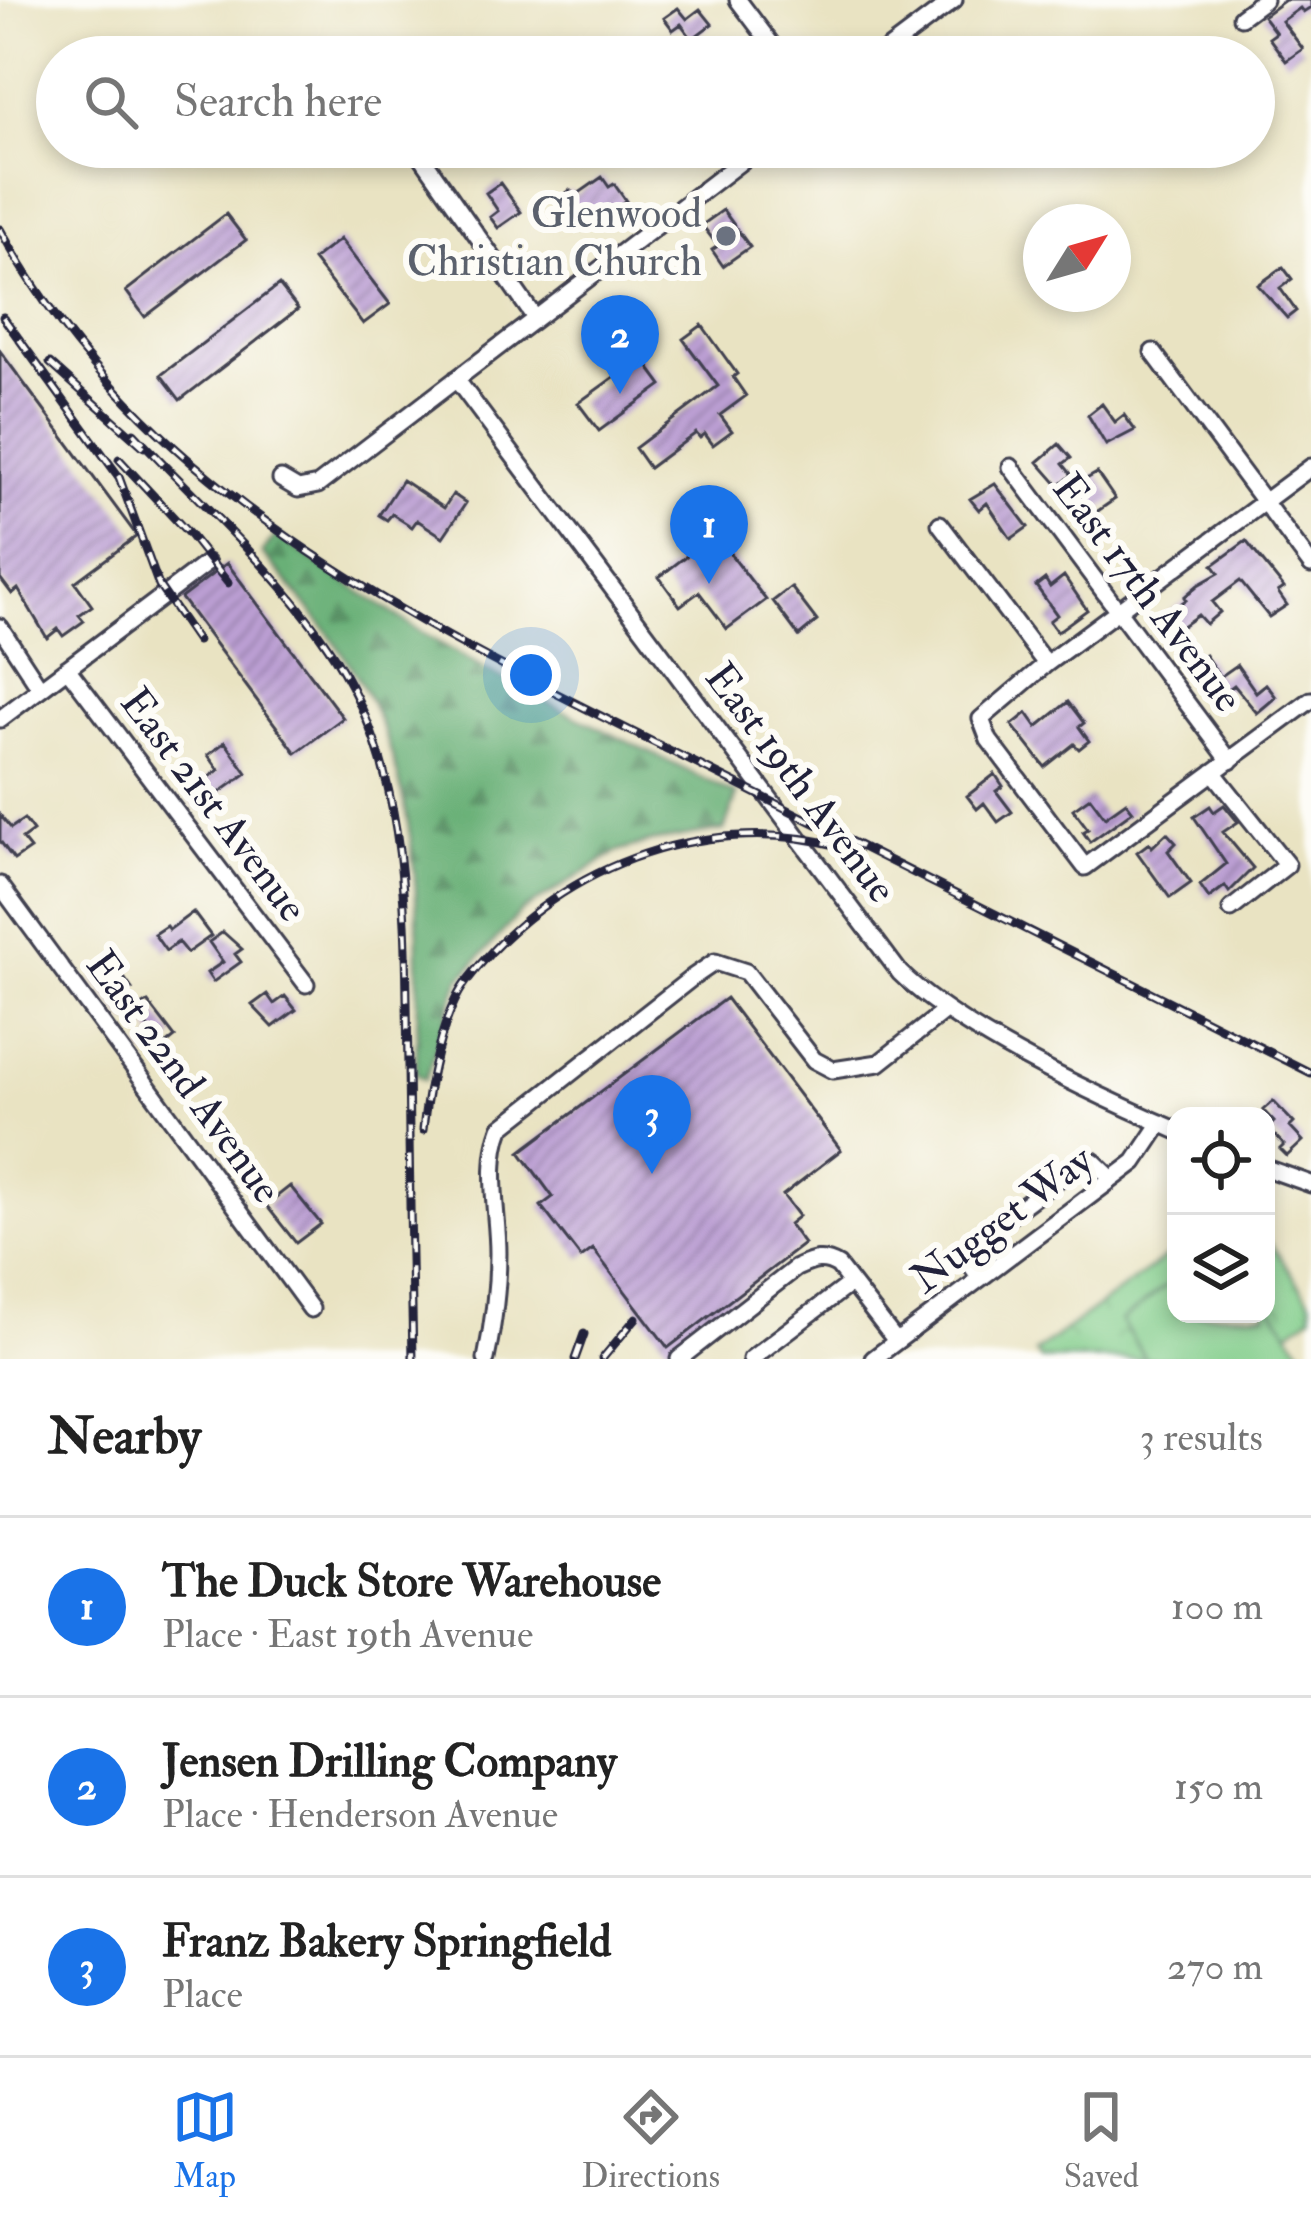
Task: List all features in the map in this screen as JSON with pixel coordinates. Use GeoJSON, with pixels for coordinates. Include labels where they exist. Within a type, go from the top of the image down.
{"type":"FeatureCollection","features":[{"type":"Feature","properties":{"kind":"street"},"geometry":{"type":"LineString","coordinates":[[738,0],[765,36]]}},
{"type":"Feature","properties":{"kind":"street"},"geometry":{"type":"LineString","coordinates":[[906,36],[954,0]]}},
{"type":"Feature","properties":{"kind":"street"},"geometry":{"type":"LineString","coordinates":[[1241,17],[1264,0]]}},
{"type":"Feature","properties":{"kind":"street"},"geometry":{"type":"LineString","coordinates":[[430,168],[535,318]]}},
{"type":"Feature","properties":{"kind":"street"},"geometry":{"type":"LineString","coordinates":[[281,479],[298,489],[318,485],[732,168]]}},
{"type":"Feature","properties":{"kind":"street"},"geometry":{"type":"LineString","coordinates":[[1154,352],[1311,565]]}},
{"type":"Feature","properties":{"kind":"street","name":"East 19th Avenue"},"geometry":{"type":"LineString","coordinates":[[456,379],[900,973],[945,1011],[1167,1125]]}},
{"type":"Feature","properties":{"kind":"street","name":"East 17th Avenue"},"geometry":{"type":"LineString","coordinates":[[1010,467],[1230,760]]}},
{"type":"Feature","properties":{"kind":"street"},"geometry":{"type":"LineString","coordinates":[[1311,467],[1046,664],[981,719],[989,740],[1085,867],[1311,700]]}},
{"type":"Feature","properties":{"kind":"street"},"geometry":{"type":"LineString","coordinates":[[940,524],[1046,664]]}},
{"type":"Feature","properties":{"kind":"street"},"geometry":{"type":"LineString","coordinates":[[0,719],[207,563]]}},
{"type":"Feature","properties":{"kind":"street"},"geometry":{"type":"LineString","coordinates":[[0,627],[40,688]]}},
{"type":"Feature","properties":{"kind":"street","name":"East 21st Avenue"},"geometry":{"type":"LineString","coordinates":[[67,668],[306,984]]}},
{"type":"Feature","properties":{"kind":"street"},"geometry":{"type":"LineString","coordinates":[[1214,772],[1288,865],[1231,909]]}},
{"type":"Feature","properties":{"kind":"street","name":"East 22nd Avenue"},"geometry":{"type":"LineString","coordinates":[[0,885],[310,1309]]}},
{"type":"Feature","properties":{"kind":"street"},"geometry":{"type":"LineString","coordinates":[[486,1359],[498,1256],[496,1140],[501,1128],[693,977],[715,962],[746,972],[814,1060],[833,1070],[879,1063],[945,1011]]}},
{"type":"Feature","properties":{"kind":"street","name":"Nugget Way"},"geometry":{"type":"LineString","coordinates":[[873,1359],[1135,1162],[1167,1127]]}},
{"type":"Feature","properties":{"kind":"street"},"geometry":{"type":"LineString","coordinates":[[980,1279],[963,1254],[986,1233],[1080,1162],[1093,1161],[1112,1179]]}},
{"type":"Feature","properties":{"kind":"street"},"geometry":{"type":"LineString","coordinates":[[1275,1171],[1311,1184]]}},
{"type":"Feature","properties":{"kind":"street"},"geometry":{"type":"LineString","coordinates":[[679,1359],[796,1268],[815,1259],[838,1266],[896,1342]]}},
{"type":"Feature","properties":{"kind":"street"},"geometry":{"type":"LineString","coordinates":[[751,1359],[851,1283]]}},
{"type":"Feature","properties":{"kind":"green space"},"geometry":{"type":"Polygon","coordinates":[[[276,535],[422,633],[524,691],[737,795],[724,830],[617,852],[521,912],[459,980],[425,1080],[416,1074],[418,932],[402,790],[389,745],[360,681],[321,624],[262,553],[276,535]]]}},
{"type":"Feature","properties":{"kind":"green space"},"geometry":{"type":"Polygon","coordinates":[[[1275,1250],[1311,1301],[1311,1315],[1288,1332],[1308,1359],[1040,1359],[1035,1352],[1167,1257],[1167,1323],[1275,1323],[1275,1250]]]}},
{"type":"Feature","properties":{"kind":"green space"},"geometry":{"type":"Polygon","coordinates":[[[1167,1285],[1167,1323],[1275,1323],[1275,1312],[1301,1349],[1290,1359],[1146,1359],[1121,1321],[1167,1285]]]}},
{"type":"Feature","properties":{"kind":"building"},"geometry":{"type":"Polygon","coordinates":[[[1285,0],[1311,0],[1311,7],[1303,12],[1300,8],[1282,21],[1303,49],[1286,61],[1275,46],[1272,36],[1276,33],[1263,16],[1285,0]]]}},
{"type":"Feature","properties":{"kind":"building"},"geometry":{"type":"Polygon","coordinates":[[[678,8],[687,19],[700,9],[712,24],[690,36],[681,24],[673,30],[664,18],[678,8]]]}},
{"type":"Feature","properties":{"kind":"building"},"geometry":{"type":"Polygon","coordinates":[[[602,177],[626,201],[607,215],[602,207],[575,228],[555,202],[570,190],[575,196],[602,177]]]}},
{"type":"Feature","properties":{"kind":"building"},"geometry":{"type":"Polygon","coordinates":[[[500,183],[521,212],[498,228],[490,217],[498,211],[486,193],[500,183]]]}},
{"type":"Feature","properties":{"kind":"building","name":"Glenwood Christian Church"},"geometry":{"type":"Polygon","coordinates":[[[723,210],[750,247],[723,266],[712,250],[718,246],[702,225],[723,210]]]}},
{"type":"Feature","properties":{"kind":"building"},"geometry":{"type":"Polygon","coordinates":[[[226,214],[246,240],[145,317],[126,291],[226,214]]]}},
{"type":"Feature","properties":{"kind":"building"},"geometry":{"type":"Polygon","coordinates":[[[340,239],[390,304],[363,324],[313,260],[340,239]]]}},
{"type":"Feature","properties":{"kind":"building"},"geometry":{"type":"Polygon","coordinates":[[[1283,267],[1292,279],[1280,288],[1296,311],[1287,318],[1258,285],[1283,267]]]}},
{"type":"Feature","properties":{"kind":"building"},"geometry":{"type":"Polygon","coordinates":[[[279,285],[298,309],[180,400],[161,375],[279,285]]]}},
{"type":"Feature","properties":{"kind":"building"},"geometry":{"type":"Polygon","coordinates":[[[702,325],[737,374],[733,377],[746,396],[720,415],[732,431],[713,445],[705,434],[700,438],[696,433],[649,468],[635,448],[718,386],[683,339],[702,325]]]}},
{"type":"Feature","properties":{"kind":"building"},"geometry":{"type":"Polygon","coordinates":[[[0,351],[137,536],[75,582],[92,606],[79,615],[84,621],[63,636],[58,629],[47,638],[18,589],[12,594],[0,578],[0,351]]]}},
{"type":"Feature","properties":{"kind":"building"},"geometry":{"type":"Polygon","coordinates":[[[637,351],[662,385],[599,431],[578,403],[621,372],[616,366],[637,351]]]}},
{"type":"Feature","properties":{"kind":"building"},"geometry":{"type":"Polygon","coordinates":[[[1102,404],[1115,422],[1124,415],[1135,430],[1106,445],[1088,415],[1102,404]]]}},
{"type":"Feature","properties":{"kind":"building"},"geometry":{"type":"Polygon","coordinates":[[[1059,444],[1071,458],[1063,464],[1072,475],[1059,486],[1038,462],[1059,444]]]}},
{"type":"Feature","properties":{"kind":"building"},"geometry":{"type":"Polygon","coordinates":[[[1097,473],[1115,499],[1092,515],[1074,486],[1097,473]]]}},
{"type":"Feature","properties":{"kind":"building"},"geometry":{"type":"Polygon","coordinates":[[[402,480],[444,508],[453,494],[466,503],[443,537],[417,520],[412,527],[392,514],[387,520],[379,515],[402,480]]]}},
{"type":"Feature","properties":{"kind":"building"},"geometry":{"type":"Polygon","coordinates":[[[995,484],[1028,527],[1011,539],[987,503],[979,510],[970,499],[995,484]]]}},
{"type":"Feature","properties":{"kind":"building"},"geometry":{"type":"Polygon","coordinates":[[[715,534],[766,600],[727,629],[699,592],[680,606],[659,577],[715,534]]]}},
{"type":"Feature","properties":{"kind":"building"},"geometry":{"type":"Polygon","coordinates":[[[1246,541],[1284,588],[1278,592],[1287,605],[1269,617],[1240,581],[1212,602],[1220,612],[1206,624],[1198,615],[1168,636],[1157,620],[1219,573],[1213,565],[1246,541]]]}},
{"type":"Feature","properties":{"kind":"building"},"geometry":{"type":"Polygon","coordinates":[[[227,563],[343,718],[296,753],[181,598],[227,563]]]}},
{"type":"Feature","properties":{"kind":"building"},"geometry":{"type":"Polygon","coordinates":[[[1064,576],[1087,610],[1057,632],[1049,621],[1057,615],[1036,586],[1045,579],[1050,587],[1064,576]]]}},
{"type":"Feature","properties":{"kind":"building"},"geometry":{"type":"Polygon","coordinates":[[[791,587],[817,621],[799,636],[773,601],[791,587]]]}},
{"type":"Feature","properties":{"kind":"building"},"geometry":{"type":"Polygon","coordinates":[[[1205,655],[1220,677],[1237,665],[1256,692],[1266,684],[1276,697],[1257,713],[1234,685],[1217,698],[1191,664],[1205,655]]]}},
{"type":"Feature","properties":{"kind":"building"},"geometry":{"type":"Polygon","coordinates":[[[1068,702],[1084,723],[1079,727],[1089,741],[1079,749],[1074,744],[1045,767],[1012,725],[1027,713],[1037,727],[1068,702]]]}},
{"type":"Feature","properties":{"kind":"building"},"geometry":{"type":"Polygon","coordinates":[[[225,742],[247,773],[197,809],[186,793],[219,770],[208,755],[225,742]]]}},
{"type":"Feature","properties":{"kind":"building"},"geometry":{"type":"Polygon","coordinates":[[[995,774],[1003,786],[996,791],[1012,812],[998,822],[984,803],[977,809],[967,796],[995,774]]]}},
{"type":"Feature","properties":{"kind":"building"},"geometry":{"type":"Polygon","coordinates":[[[1090,797],[1105,817],[1126,802],[1133,811],[1090,842],[1083,832],[1088,829],[1073,809],[1090,797]]]}},
{"type":"Feature","properties":{"kind":"building"},"geometry":{"type":"Polygon","coordinates":[[[1224,805],[1238,822],[1223,832],[1253,868],[1229,892],[1225,886],[1209,898],[1200,885],[1226,864],[1194,817],[1210,806],[1214,812],[1224,805]]]}},
{"type":"Feature","properties":{"kind":"building"},"geometry":{"type":"Polygon","coordinates":[[[0,815],[11,828],[24,819],[33,831],[22,839],[30,849],[14,860],[0,841],[0,815]]]}},
{"type":"Feature","properties":{"kind":"building"},"geometry":{"type":"Polygon","coordinates":[[[1167,833],[1176,843],[1168,851],[1191,883],[1170,898],[1137,852],[1149,843],[1152,847],[1167,833]]]}},
{"type":"Feature","properties":{"kind":"building"},"geometry":{"type":"Polygon","coordinates":[[[193,912],[211,936],[187,953],[178,942],[166,951],[154,934],[166,926],[169,930],[193,912]]]}},
{"type":"Feature","properties":{"kind":"building"},"geometry":{"type":"Polygon","coordinates":[[[223,932],[242,949],[235,954],[241,962],[213,982],[207,973],[223,962],[209,942],[223,932]]]}},
{"type":"Feature","properties":{"kind":"building"},"geometry":{"type":"Polygon","coordinates":[[[106,969],[118,985],[125,979],[132,989],[127,992],[139,1008],[148,1002],[175,1037],[149,1058],[141,1048],[155,1037],[139,1015],[128,1023],[94,978],[106,969]]]}},
{"type":"Feature","properties":{"kind":"building"},"geometry":{"type":"Polygon","coordinates":[[[267,994],[274,1004],[285,996],[296,1010],[273,1027],[252,1005],[267,994]]]}},
{"type":"Feature","properties":{"kind":"building"},"geometry":{"type":"Polygon","coordinates":[[[726,998],[841,1150],[783,1195],[799,1216],[789,1224],[804,1244],[668,1348],[593,1249],[581,1258],[541,1206],[553,1197],[520,1152],[726,998]]]}},
{"type":"Feature","properties":{"kind":"building"},"geometry":{"type":"Polygon","coordinates":[[[1273,1101],[1303,1141],[1287,1156],[1275,1135],[1275,1107],[1266,1107],[1273,1101]]]}},
{"type":"Feature","properties":{"kind":"building"},"geometry":{"type":"Polygon","coordinates":[[[290,1186],[321,1224],[296,1243],[266,1205],[290,1186]]]}},
{"type":"Feature","properties":{"kind":"railway"},"geometry":{"type":"LineString","coordinates":[[0,229],[66,330],[144,418],[233,496],[329,565],[538,684],[1311,1073]]}},
{"type":"Feature","properties":{"kind":"railway"},"geometry":{"type":"LineString","coordinates":[[3,317],[119,477],[159,586],[197,641]]}},
{"type":"Feature","properties":{"kind":"railway"},"geometry":{"type":"LineString","coordinates":[[50,363],[144,447]]}},
{"type":"Feature","properties":{"kind":"railway"},"geometry":{"type":"LineString","coordinates":[[134,433],[266,569],[314,627],[360,705],[379,754],[392,804],[404,908],[413,1359]]}},
{"type":"Feature","properties":{"kind":"railway"},"geometry":{"type":"LineString","coordinates":[[119,459],[228,583]]}},
{"type":"Feature","properties":{"kind":"railway"},"geometry":{"type":"LineString","coordinates":[[423,1130],[437,1053],[457,996],[501,942],[541,908],[633,858],[683,843],[735,836],[787,837],[839,846]]}},
{"type":"Feature","properties":{"kind":"railway"},"geometry":{"type":"LineString","coordinates":[[602,1359],[636,1318]]}},
{"type":"Feature","properties":{"kind":"railway"},"geometry":{"type":"LineString","coordinates":[[575,1359],[584,1334]]}},
{"type":"Feature","properties":{"kind":"place","name":"Glenwood Christian Church"},"geometry":{"type":"Point","coordinates":[726,236]}},
{"type":"Feature","properties":{"kind":"place","name":"Jensen Drilling Company"},"geometry":{"type":"Point","coordinates":[620,394]}},
{"type":"Feature","properties":{"kind":"place","name":"The Duck Store Warehouse"},"geometry":{"type":"Point","coordinates":[709,584]}},
{"type":"Feature","properties":{"kind":"place","name":"Franz Bakery Springfield"},"geometry":{"type":"Point","coordinates":[652,1174]}}]}
